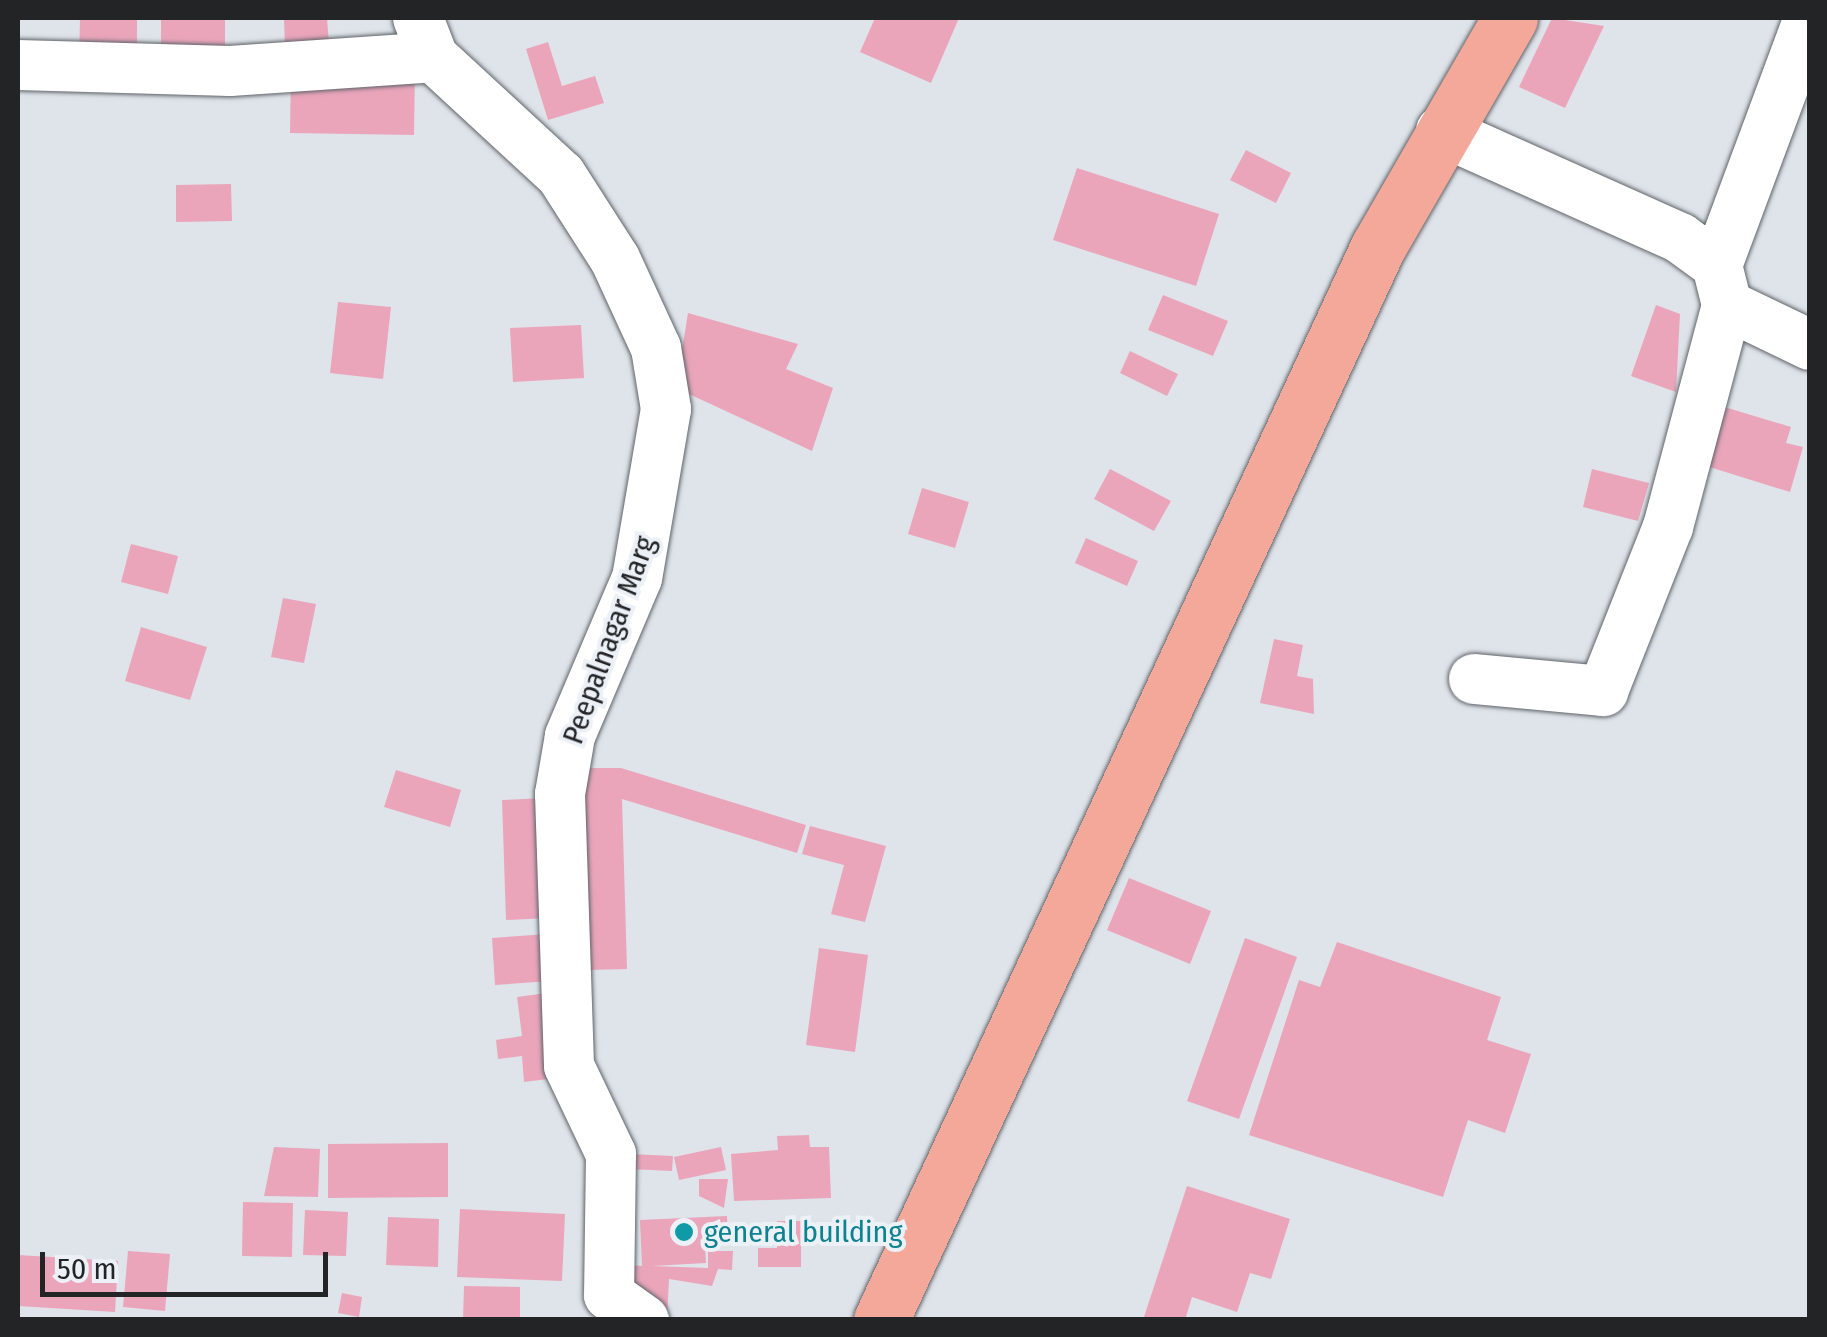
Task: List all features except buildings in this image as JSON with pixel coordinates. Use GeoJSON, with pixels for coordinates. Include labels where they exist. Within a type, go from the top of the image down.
{"type":"FeatureCollection","features":[{"type":"Feature","properties":{"kind":"main road"},"geometry":{"type":"LineString","coordinates":[[882,1320],[1326,356],[1441,131],[1510,18]]}},
{"type":"Feature","properties":{"kind":"street"},"geometry":{"type":"LineString","coordinates":[[1474,678],[1603,691],[1668,527],[1722,285],[1809,18]]}},
{"type":"Feature","properties":{"kind":"street"},"geometry":{"type":"LineString","coordinates":[[18,65],[230,71],[259,62],[425,37]]}},
{"type":"Feature","properties":{"kind":"street","name":"Peepalnagar Marg"},"geometry":{"type":"LineString","coordinates":[[425,37],[561,175],[656,348],[666,409],[638,578],[570,736],[560,794],[569,1066],[611,1154],[608,1294],[644,1320]]}},
{"type":"Feature","properties":{"kind":"street"},"geometry":{"type":"LineString","coordinates":[[1441,131],[1680,238],[1722,285],[1810,344]]}},
{"type":"Feature","properties":{"kind":"place","name":"general building"},"geometry":{"type":"Point","coordinates":[684,1232]}}]}
